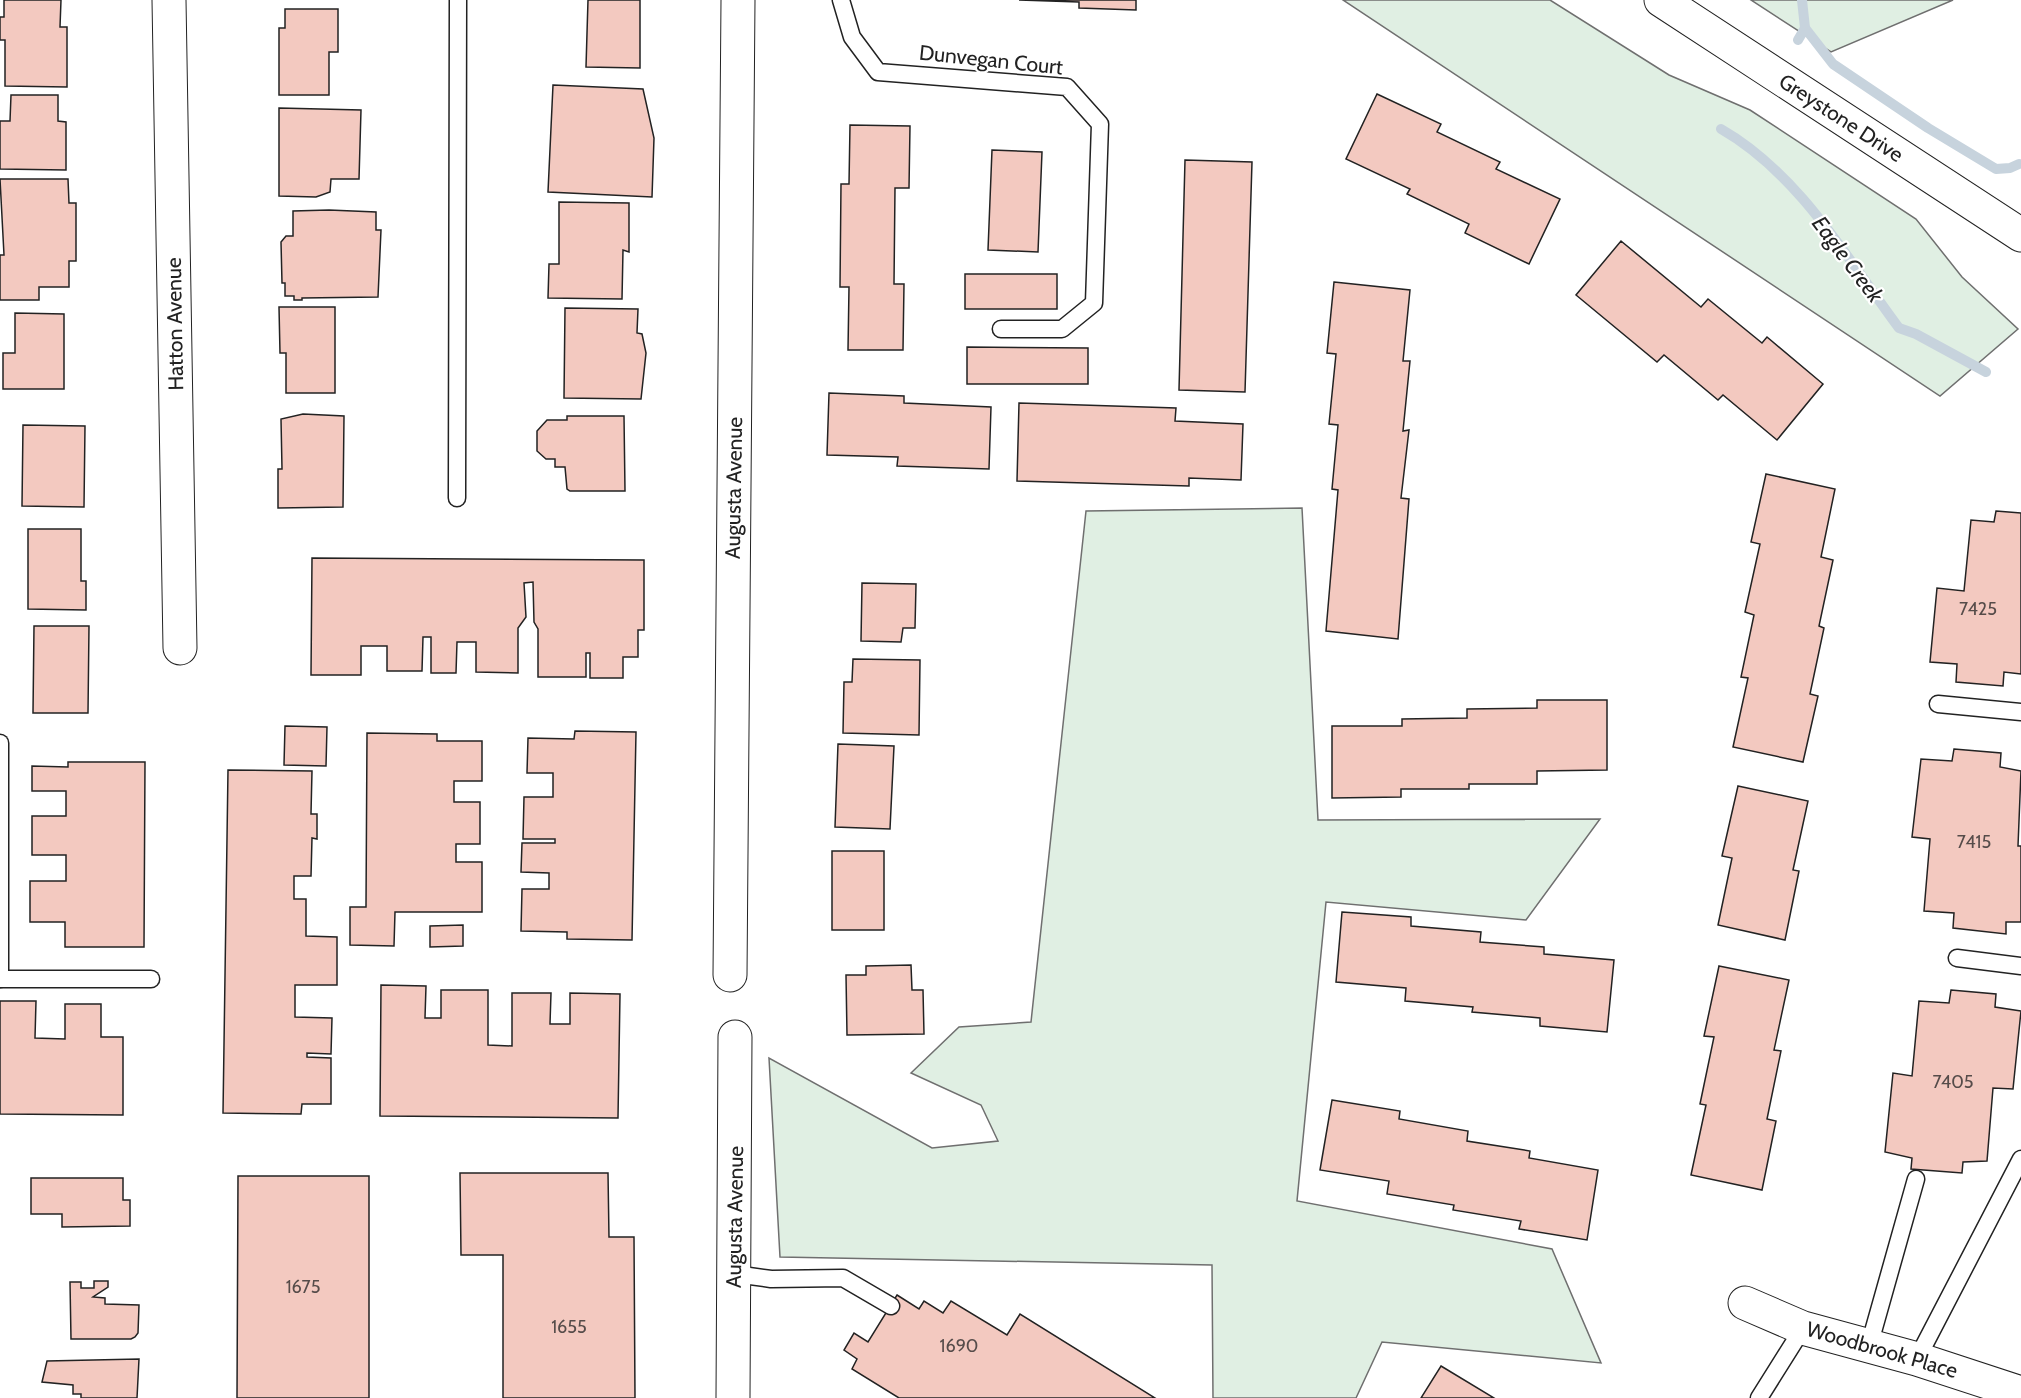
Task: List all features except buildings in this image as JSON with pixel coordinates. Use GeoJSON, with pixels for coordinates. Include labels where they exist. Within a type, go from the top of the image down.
{"type":"FeatureCollection","features":[{"type":"Feature","properties":{"kind":"street","name":"Hatton Avenue"},"geometry":{"type":"LineString","coordinates":[[169,0],[180,648]]}},
{"type":"Feature","properties":{"kind":"street","name":"Augusta Avenue"},"geometry":{"type":"LineString","coordinates":[[730,975],[738,0]]}},
{"type":"Feature","properties":{"kind":"street","name":"Greystone Drive"},"geometry":{"type":"LineString","coordinates":[[1661,0],[2021,235]]}},
{"type":"Feature","properties":{"kind":"street","name":"Augusta Avenue"},"geometry":{"type":"LineString","coordinates":[[733,1398],[735,1037]]}},
{"type":"Feature","properties":{"kind":"street","name":"Woodbrook Place"},"geometry":{"type":"LineString","coordinates":[[1745,1302],[1803,1328],[1917,1359],[2021,1393]]}},
{"type":"Feature","properties":{"kind":"lane"},"geometry":{"type":"LineString","coordinates":[[457,498],[458,0]]}},
{"type":"Feature","properties":{"kind":"lane","name":"Dunvegan Court"},"geometry":{"type":"LineString","coordinates":[[842,0],[852,37],[878,72],[1067,87],[1100,124],[1094,303],[1062,329],[1001,329]]}},
{"type":"Feature","properties":{"kind":"lane"},"geometry":{"type":"LineString","coordinates":[[1938,704],[2021,712]]}},
{"type":"Feature","properties":{"kind":"lane"},"geometry":{"type":"LineString","coordinates":[[0,743],[0,979],[151,979]]}},
{"type":"Feature","properties":{"kind":"lane"},"geometry":{"type":"LineString","coordinates":[[1957,958],[2021,966]]}},
{"type":"Feature","properties":{"kind":"lane"},"geometry":{"type":"LineString","coordinates":[[1917,1359],[2021,1159]]}},
{"type":"Feature","properties":{"kind":"lane"},"geometry":{"type":"LineString","coordinates":[[1869,1346],[1916,1179]]}},
{"type":"Feature","properties":{"kind":"lane"},"geometry":{"type":"LineString","coordinates":[[735,1274],[771,1279],[843,1278],[891,1306]]}},
{"type":"Feature","properties":{"kind":"lane"},"geometry":{"type":"LineString","coordinates":[[1759,1398],[1803,1328]]}},
{"type":"Feature","properties":{"kind":"green space"},"geometry":{"type":"Polygon","coordinates":[[[1343,0],[1550,0],[1669,75],[1750,110],[1916,219],[1962,277],[2018,329],[1940,396],[1343,0]]]}},
{"type":"Feature","properties":{"kind":"green space"},"geometry":{"type":"Polygon","coordinates":[[[1751,0],[1953,0],[1831,52],[1751,0]]]}},
{"type":"Feature","properties":{"kind":"green space"},"geometry":{"type":"Polygon","coordinates":[[[1302,508],[1318,820],[1600,819],[1526,920],[1326,902],[1297,1201],[1552,1249],[1601,1363],[1382,1342],[1356,1398],[1213,1398],[1212,1265],[780,1257],[769,1058],[932,1148],[998,1141],[981,1105],[911,1073],[959,1027],[1031,1022],[1086,511],[1302,508]]]}},
{"type":"Feature","properties":{"kind":"waterway","name":"Eagle Creek"},"geometry":{"type":"LineString","coordinates":[[1798,40],[1805,28],[1802,0]]}},
{"type":"Feature","properties":{"kind":"waterway"},"geometry":{"type":"LineString","coordinates":[[1805,28],[1833,64],[1928,128],[1996,169],[2010,168],[2019,164]]}},
{"type":"Feature","properties":{"kind":"waterway","name":"Eagle Creek"},"geometry":{"type":"LineString","coordinates":[[1721,129],[1749,147],[1797,193],[1840,246],[1899,328],[1916,334],[1986,372]]}}]}
